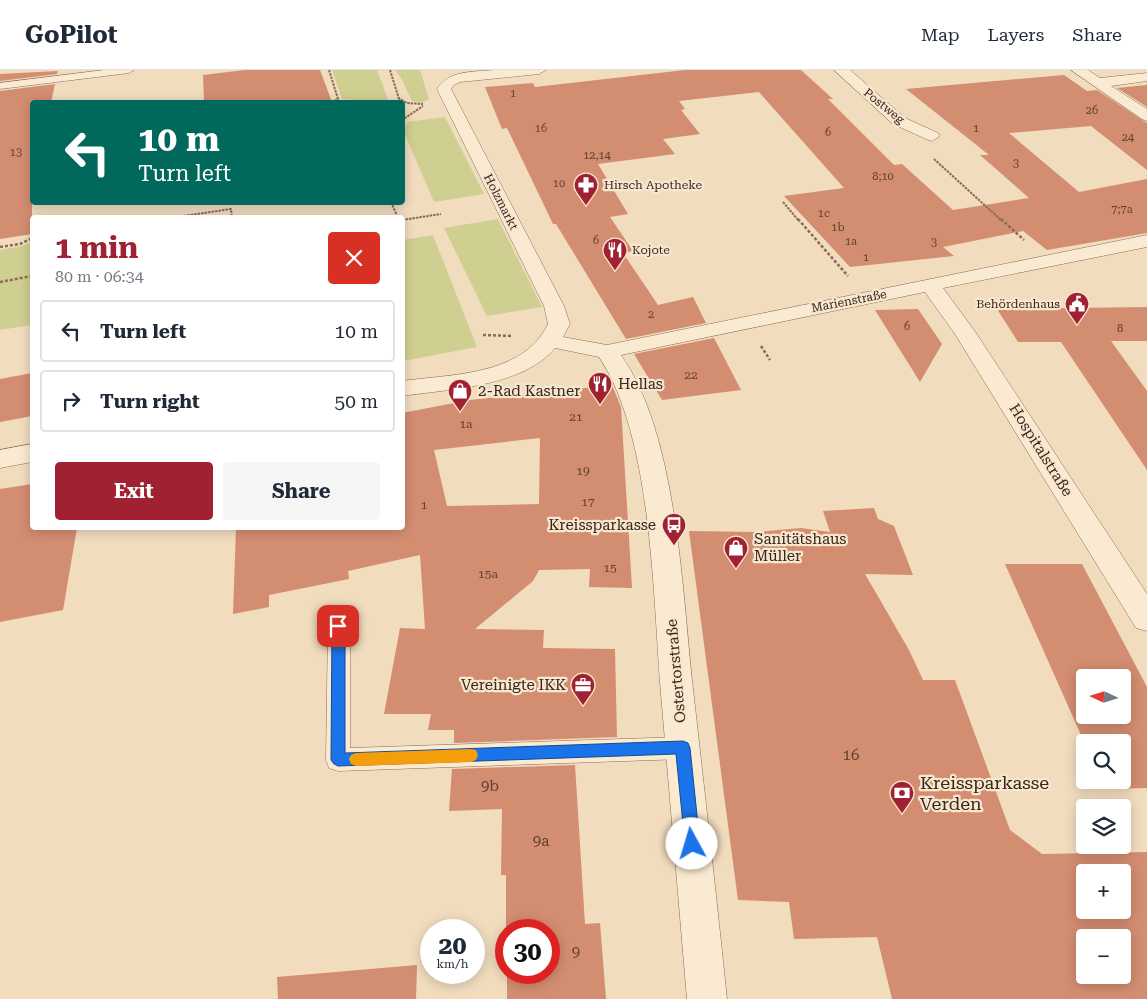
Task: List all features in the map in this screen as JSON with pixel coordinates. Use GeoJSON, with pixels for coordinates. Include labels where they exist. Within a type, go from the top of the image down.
{"type":"FeatureCollection","features":[{"type":"Feature","properties":{"kind":"street","name":"Holzmarkt"},"geometry":{"type":"LineString","coordinates":[[539,70],[466,76],[452,80],[445,85],[444,89],[554,306],[559,324],[551,341]]}},
{"type":"Feature","properties":{"kind":"street","name":"Postweg"},"geometry":{"type":"LineString","coordinates":[[841,70],[900,121],[932,136]]}},
{"type":"Feature","properties":{"kind":"street"},"geometry":{"type":"LineString","coordinates":[[1078,70],[1147,116]]}},
{"type":"Feature","properties":{"kind":"street"},"geometry":{"type":"LineString","coordinates":[[1098,83],[1147,77]]}},
{"type":"Feature","properties":{"kind":"street","name":"Marienstraße"},"geometry":{"type":"LineString","coordinates":[[551,341],[607,352],[1147,241]]}},
{"type":"Feature","properties":{"kind":"street","name":"Hospitalstraße"},"geometry":{"type":"LineString","coordinates":[[930,285],[966,333],[1147,619]]}},
{"type":"Feature","properties":{"kind":"street"},"geometry":{"type":"LineString","coordinates":[[405,388],[489,374],[526,363],[551,341]]}},
{"type":"Feature","properties":{"kind":"street","name":"Ostertorstraße"},"geometry":{"type":"LineString","coordinates":[[607,352],[623,375],[647,444],[662,534],[707,999]]}},
{"type":"Feature","properties":{"kind":"street"},"geometry":{"type":"LineString","coordinates":[[0,459],[30,453]]}},
{"type":"Feature","properties":{"kind":"lane"},"geometry":{"type":"LineString","coordinates":[[0,86],[129,70]]}},
{"type":"Feature","properties":{"kind":"lane"},"geometry":{"type":"LineString","coordinates":[[338,626],[338,760],[683,748]]}},
{"type":"Feature","properties":{"kind":"path"},"geometry":{"type":"LineString","coordinates":[[329,70],[338,99],[336,100]]}},
{"type":"Feature","properties":{"kind":"path"},"geometry":{"type":"LineString","coordinates":[[390,70],[398,98],[402,100]]}},
{"type":"Feature","properties":{"kind":"path"},"geometry":{"type":"LineString","coordinates":[[405,102],[426,104]]}},
{"type":"Feature","properties":{"kind":"path"},"geometry":{"type":"LineString","coordinates":[[932,136],[928,153],[1049,261]]}},
{"type":"Feature","properties":{"kind":"path"},"geometry":{"type":"LineString","coordinates":[[783,202],[850,280]]}},
{"type":"Feature","properties":{"kind":"path"},"geometry":{"type":"LineString","coordinates":[[188,215],[231,208],[232,215]]}},
{"type":"Feature","properties":{"kind":"path"},"geometry":{"type":"LineString","coordinates":[[405,220],[441,214]]}},
{"type":"Feature","properties":{"kind":"path"},"geometry":{"type":"LineString","coordinates":[[0,247],[20,244],[30,239]]}},
{"type":"Feature","properties":{"kind":"path"},"geometry":{"type":"LineString","coordinates":[[0,282],[30,276]]}},
{"type":"Feature","properties":{"kind":"shaded area"},"geometry":{"type":"Polygon","coordinates":[[[332,70],[377,70],[388,100],[358,100],[342,99],[332,70]]]}},
{"type":"Feature","properties":{"kind":"shaded area"},"geometry":{"type":"Polygon","coordinates":[[[395,70],[420,70],[429,99],[422,103],[412,101],[395,70]]]}},
{"type":"Feature","properties":{"kind":"shaded area"},"geometry":{"type":"Polygon","coordinates":[[[445,117],[484,194],[434,202],[405,134],[407,122],[445,117]]]}},
{"type":"Feature","properties":{"kind":"shaded area"},"geometry":{"type":"Polygon","coordinates":[[[498,219],[542,307],[487,316],[444,228],[498,219]]]}},
{"type":"Feature","properties":{"kind":"shaded area"},"geometry":{"type":"Polygon","coordinates":[[[433,235],[477,347],[405,361],[405,240],[433,235]]]}},
{"type":"Feature","properties":{"kind":"shaded area"},"geometry":{"type":"Polygon","coordinates":[[[30,243],[30,325],[0,330],[0,250],[30,243]]]}},
{"type":"Feature","properties":{"kind":"building"},"geometry":{"type":"Polygon","coordinates":[[[245,70],[320,70],[331,100],[204,100],[203,75],[245,70]]]}},
{"type":"Feature","properties":{"kind":"building"},"geometry":{"type":"Polygon","coordinates":[[[685,70],[801,70],[833,99],[828,99],[894,165],[902,164],[953,210],[1029,198],[980,155],[989,155],[906,89],[1064,75],[1087,91],[1097,90],[1147,123],[1147,170],[1091,126],[1009,133],[1079,192],[1147,179],[1147,233],[1047,250],[1023,231],[943,247],[954,256],[850,267],[784,196],[844,188],[759,92],[679,101],[685,109],[681,110],[700,134],[663,139],[675,154],[598,164],[628,214],[610,217],[633,251],[623,253],[658,305],[693,297],[706,323],[626,339],[556,224],[553,224],[507,128],[502,129],[485,87],[533,83],[535,87],[685,70]]]}},
{"type":"Feature","properties":{"kind":"building"},"geometry":{"type":"Polygon","coordinates":[[[58,71],[57,74],[0,81],[0,74],[58,71]]]}},
{"type":"Feature","properties":{"kind":"building"},"geometry":{"type":"Polygon","coordinates":[[[55,84],[51,100],[30,100],[30,205],[32,205],[32,215],[30,215],[30,234],[0,239],[0,91],[55,84]]]}},
{"type":"Feature","properties":{"kind":"building"},"geometry":{"type":"Polygon","coordinates":[[[1147,85],[1147,107],[1117,88],[1147,85]]]}},
{"type":"Feature","properties":{"kind":"building"},"geometry":{"type":"Polygon","coordinates":[[[1147,307],[1147,341],[1111,341],[1147,391],[1147,470],[1061,342],[1018,342],[997,309],[1147,307]]]}},
{"type":"Feature","properties":{"kind":"building"},"geometry":{"type":"Polygon","coordinates":[[[918,309],[942,344],[920,382],[875,310],[918,309]]]}},
{"type":"Feature","properties":{"kind":"building"},"geometry":{"type":"Polygon","coordinates":[[[714,338],[741,390],[662,400],[634,354],[714,338]]]}},
{"type":"Feature","properties":{"kind":"building"},"geometry":{"type":"Polygon","coordinates":[[[30,373],[30,416],[0,422],[0,379],[30,373]]]}},
{"type":"Feature","properties":{"kind":"building"},"geometry":{"type":"Polygon","coordinates":[[[612,385],[621,407],[632,588],[589,587],[590,569],[539,570],[533,581],[475,629],[544,630],[543,648],[615,649],[617,737],[454,743],[454,730],[428,730],[431,714],[384,714],[400,628],[425,629],[420,555],[348,571],[349,579],[269,595],[269,607],[233,614],[236,530],[405,530],[405,412],[470,400],[612,385]],[[540,438],[434,450],[447,506],[539,504],[540,438]]]}},
{"type":"Feature","properties":{"kind":"building"},"geometry":{"type":"Polygon","coordinates":[[[30,484],[30,530],[77,530],[63,610],[0,622],[0,489],[30,484]]]}},
{"type":"Feature","properties":{"kind":"building"},"geometry":{"type":"Polygon","coordinates":[[[874,508],[878,519],[894,526],[913,575],[865,574],[909,650],[923,680],[955,680],[1010,830],[1042,854],[1131,854],[1131,852],[1147,852],[1147,999],[892,999],[877,937],[794,939],[789,902],[738,900],[689,531],[756,532],[801,528],[830,532],[823,511],[874,508]]]}},
{"type":"Feature","properties":{"kind":"building"},"geometry":{"type":"Polygon","coordinates":[[[1005,564],[1082,564],[1147,687],[1147,788],[1131,788],[1131,734],[1081,734],[1076,724],[1131,724],[1131,669],[1076,669],[1076,724],[1005,564]]]}},
{"type":"Feature","properties":{"kind":"building"},"geometry":{"type":"Polygon","coordinates":[[[575,765],[585,924],[600,923],[606,999],[507,999],[507,984],[560,984],[560,919],[506,919],[506,875],[501,875],[502,809],[449,811],[452,769],[575,765]]]}},
{"type":"Feature","properties":{"kind":"building"},"geometry":{"type":"Polygon","coordinates":[[[417,965],[416,999],[278,999],[277,977],[417,965]]]}},
{"type":"Feature","properties":{"kind":"slow traffic"},"geometry":{"type":"LineString","coordinates":[[356,759],[471,755]]}},
{"type":"Feature","properties":{"kind":"place","name":"Hirsch Apotheke"},"geometry":{"type":"Point","coordinates":[586,206]}},
{"type":"Feature","properties":{"kind":"place","name":"Kojote"},"geometry":{"type":"Point","coordinates":[615,271]}},
{"type":"Feature","properties":{"kind":"place","name":"Behördenhaus"},"geometry":{"type":"Point","coordinates":[1077,325]}},
{"type":"Feature","properties":{"kind":"place","name":"Hellas"},"geometry":{"type":"Point","coordinates":[600,405]}},
{"type":"Feature","properties":{"kind":"place","name":"2-Rad Kastner"},"geometry":{"type":"Point","coordinates":[460,412]}},
{"type":"Feature","properties":{"kind":"place","name":"Kreissparkasse"},"geometry":{"type":"Point","coordinates":[674,546]}},
{"type":"Feature","properties":{"kind":"place","name":"Sanitätshaus Müller"},"geometry":{"type":"Point","coordinates":[736,569]}},
{"type":"Feature","properties":{"kind":"place","name":"Vereinigte IKK"},"geometry":{"type":"Point","coordinates":[583,706]}},
{"type":"Feature","properties":{"kind":"place","name":"Kreissparkasse Verden"},"geometry":{"type":"Point","coordinates":[902,814]}},
{"type":"Feature","properties":{"kind":"route"},"geometry":{"type":"LineString","coordinates":[[338,626],[338,760],[683,748],[692,844]]}}]}
